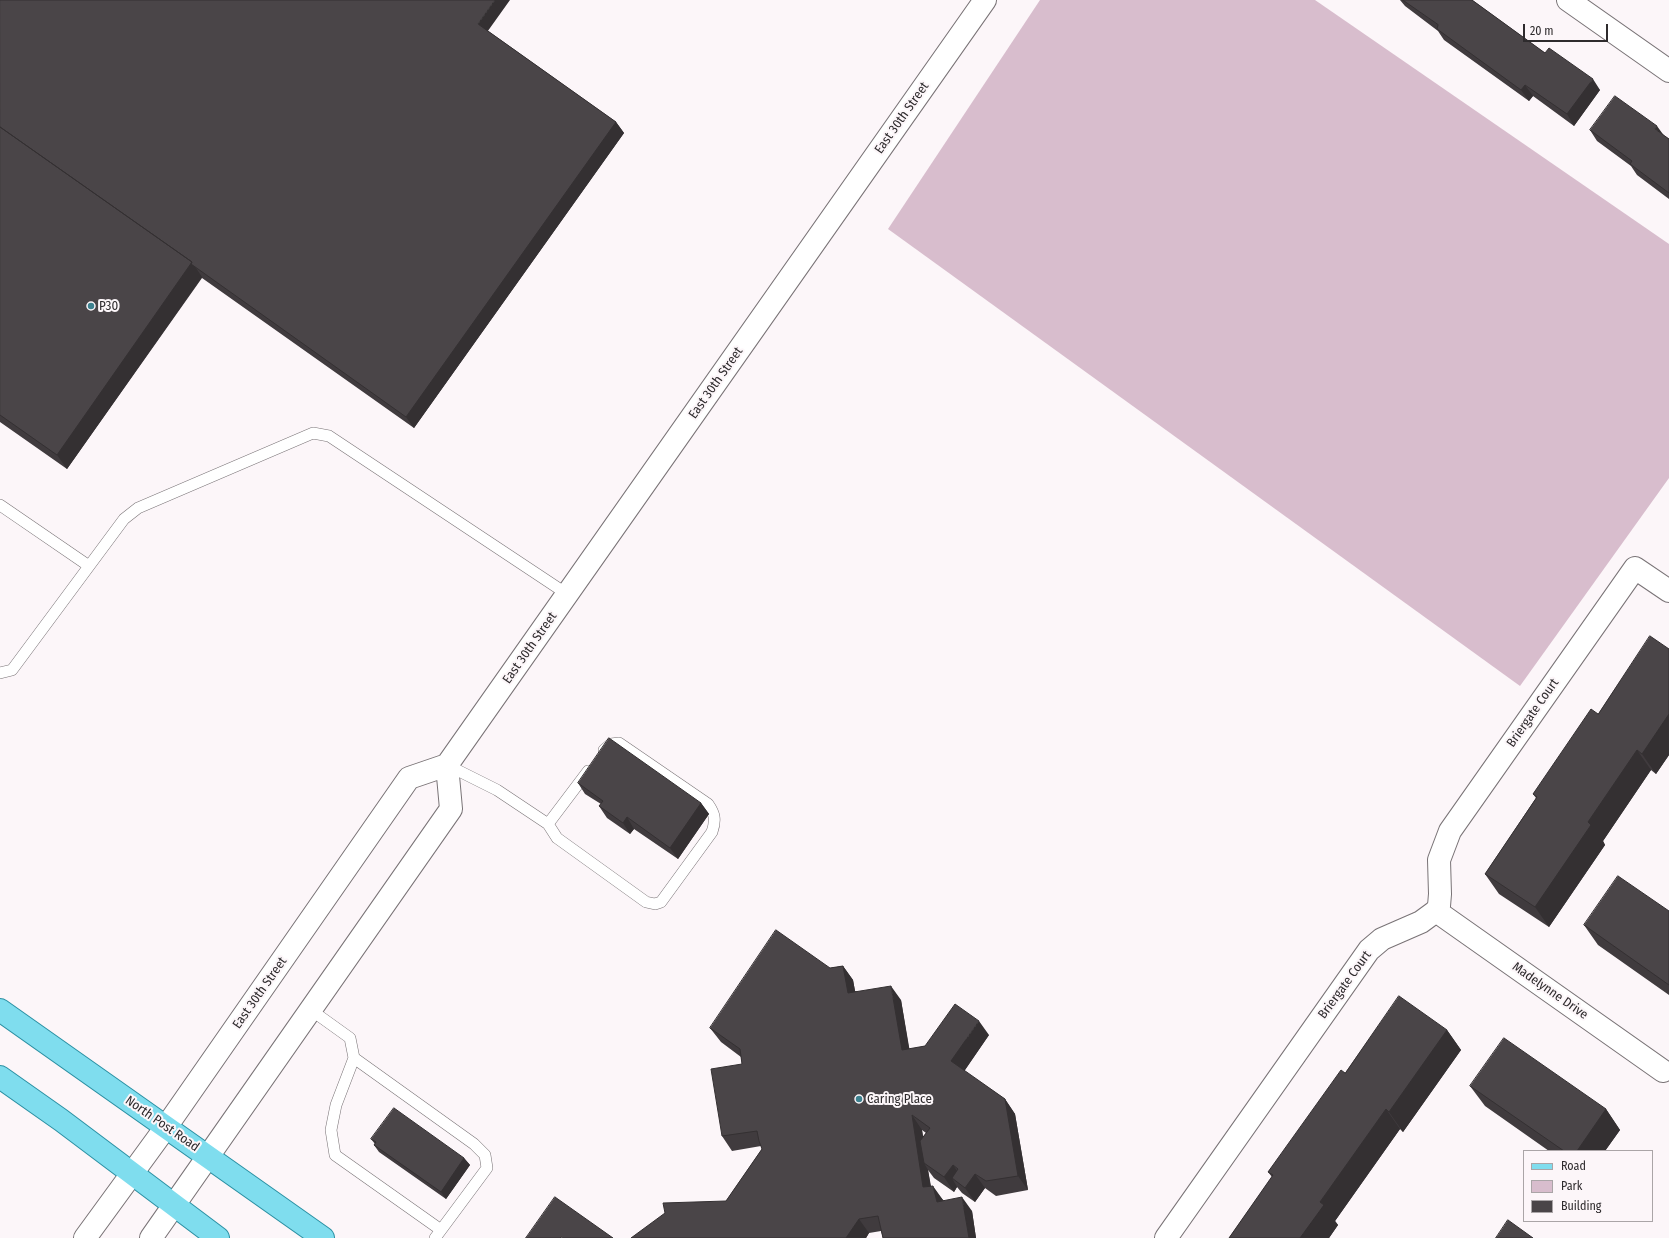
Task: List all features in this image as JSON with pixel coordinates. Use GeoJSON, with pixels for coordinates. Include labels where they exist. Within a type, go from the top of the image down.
{"type":"FeatureCollection","features":[{"type":"Feature","properties":{"kind":"main road","name":"East 30th Street"},"geometry":{"type":"LineString","coordinates":[[85,1238],[166,1127],[410,778],[447,765],[985,0]]}},
{"type":"Feature","properties":{"kind":"main road"},"geometry":{"type":"LineString","coordinates":[[1568,0],[1669,71]]}},
{"type":"Feature","properties":{"kind":"main road","name":"Briergate Court"},"geometry":{"type":"LineString","coordinates":[[1166,1238],[1369,950],[1382,939],[1421,922],[1436,911],[1439,906],[1440,894],[1439,860],[1450,831],[1635,568],[1669,591]]}},
{"type":"Feature","properties":{"kind":"main road"},"geometry":{"type":"LineString","coordinates":[[151,1238],[451,809],[447,765]]}},
{"type":"Feature","properties":{"kind":"main road","name":"Madelynne Drive"},"geometry":{"type":"LineString","coordinates":[[1436,911],[1664,1071]]}},
{"type":"Feature","properties":{"kind":"main road","name":"North Post Road"},"geometry":{"type":"LineString","coordinates":[[0,1010],[323,1238]]}},
{"type":"Feature","properties":{"kind":"main road"},"geometry":{"type":"LineString","coordinates":[[0,1077],[61,1120],[218,1238]]}},
{"type":"Feature","properties":{"kind":"lane"},"geometry":{"type":"LineString","coordinates":[[0,673],[12,670],[124,518],[138,508],[313,433],[329,436],[567,594]]}},
{"type":"Feature","properties":{"kind":"lane"},"geometry":{"type":"LineString","coordinates":[[0,505],[89,566]]}},
{"type":"Feature","properties":{"kind":"lane"},"geometry":{"type":"LineString","coordinates":[[447,765],[498,790],[548,824],[557,838],[646,902],[654,904],[661,902],[712,832],[715,823],[714,813],[708,804],[619,743],[611,744],[597,759],[548,824]]}},
{"type":"Feature","properties":{"kind":"lane"},"geometry":{"type":"LineString","coordinates":[[311,1010],[350,1038],[354,1058],[336,1105],[330,1130],[335,1154],[438,1234],[488,1168],[485,1155],[474,1144],[354,1058]]}},
{"type":"Feature","properties":{"kind":"green space"},"geometry":{"type":"Polygon","coordinates":[[[1040,0],[1315,0],[1669,244],[1669,478],[1520,686],[888,229],[1040,0]]]}},
{"type":"Feature","properties":{"kind":"building"},"geometry":{"type":"Polygon","coordinates":[[[0,0],[495,0],[478,24],[616,122],[406,417],[191,264],[192,262],[0,127],[0,0]]]}},
{"type":"Feature","properties":{"kind":"building"},"geometry":{"type":"Polygon","coordinates":[[[1403,0],[1472,0],[1545,53],[1549,48],[1593,79],[1567,114],[1525,85],[1521,90],[1437,29],[1438,25],[1403,0]]]}},
{"type":"Feature","properties":{"kind":"building"},"geometry":{"type":"Polygon","coordinates":[[[1615,96],[1657,126],[1655,129],[1669,139],[1669,193],[1630,164],[1632,161],[1590,130],[1615,96]]]}},
{"type":"Feature","properties":{"kind":"building","name":"P30"},"geometry":{"type":"Polygon","coordinates":[[[0,127],[192,262],[57,455],[0,415],[0,127]]]}},
{"type":"Feature","properties":{"kind":"building"},"geometry":{"type":"Polygon","coordinates":[[[1650,636],[1669,649],[1669,714],[1642,754],[1637,750],[1588,822],[1591,825],[1535,907],[1485,874],[1537,797],[1533,794],[1591,709],[1598,714],[1650,636]]]}},
{"type":"Feature","properties":{"kind":"building"},"geometry":{"type":"Polygon","coordinates":[[[609,738],[701,803],[670,848],[627,817],[623,823],[599,806],[603,801],[578,783],[609,738]]]}},
{"type":"Feature","properties":{"kind":"building"},"geometry":{"type":"Polygon","coordinates":[[[1618,876],[1669,911],[1669,985],[1584,925],[1618,876]]]}},
{"type":"Feature","properties":{"kind":"building","name":"Caring Place"},"geometry":{"type":"Polygon","coordinates":[[[776,930],[830,968],[843,966],[848,993],[891,986],[902,1050],[925,1046],[955,1004],[979,1021],[951,1061],[1005,1099],[1018,1176],[986,1181],[975,1174],[965,1188],[952,1178],[958,1169],[953,1165],[944,1177],[924,1163],[920,1141],[930,1128],[912,1115],[923,1187],[933,1186],[937,1202],[962,1197],[969,1238],[883,1238],[878,1216],[859,1219],[846,1238],[631,1238],[665,1213],[663,1203],[726,1201],[762,1149],[757,1131],[722,1136],[711,1069],[742,1064],[740,1049],[710,1028],[776,930]]]}},
{"type":"Feature","properties":{"kind":"building"},"geometry":{"type":"Polygon","coordinates":[[[1399,996],[1447,1030],[1389,1112],[1386,1109],[1320,1202],[1324,1205],[1300,1238],[1229,1238],[1273,1175],[1268,1172],[1341,1070],[1345,1073],[1399,996]]]}},
{"type":"Feature","properties":{"kind":"building"},"geometry":{"type":"Polygon","coordinates":[[[1504,1038],[1606,1109],[1578,1150],[1563,1150],[1470,1086],[1504,1038]]]}},
{"type":"Feature","properties":{"kind":"building"},"geometry":{"type":"Polygon","coordinates":[[[394,1108],[464,1158],[441,1192],[374,1145],[376,1142],[371,1139],[394,1108]]]}},
{"type":"Feature","properties":{"kind":"building"},"geometry":{"type":"Polygon","coordinates":[[[555,1197],[613,1238],[526,1238],[555,1197]]]}},
{"type":"Feature","properties":{"kind":"building"},"geometry":{"type":"Polygon","coordinates":[[[1508,1220],[1533,1238],[1496,1238],[1508,1220]]]}},
{"type":"Feature","properties":{"kind":"place","name":"P30"},"geometry":{"type":"Point","coordinates":[91,306]}},
{"type":"Feature","properties":{"kind":"place","name":"Caring Place"},"geometry":{"type":"Point","coordinates":[859,1099]}}]}
